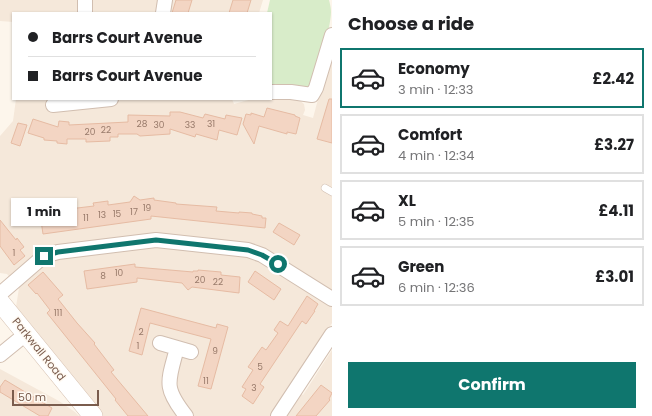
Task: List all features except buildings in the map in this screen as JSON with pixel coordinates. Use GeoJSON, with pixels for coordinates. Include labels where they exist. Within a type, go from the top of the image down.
{"type":"FeatureCollection","features":[{"type":"Feature","properties":{"kind":"street"},"geometry":{"type":"LineString","coordinates":[[85,0],[85,12]]}},
{"type":"Feature","properties":{"kind":"street"},"geometry":{"type":"LineString","coordinates":[[163,12],[165,0]]}},
{"type":"Feature","properties":{"kind":"street"},"geometry":{"type":"LineString","coordinates":[[272,92],[291,92],[312,95],[316,88],[332,35]]}},
{"type":"Feature","properties":{"kind":"street"},"geometry":{"type":"LineString","coordinates":[[53,105],[72,101],[92,100]]}},
{"type":"Feature","properties":{"kind":"street"},"geometry":{"type":"LineString","coordinates":[[0,294],[44,256],[58,252],[156,240],[248,250],[262,255],[332,299]]}},
{"type":"Feature","properties":{"kind":"street","name":"Parkwall Road"},"geometry":{"type":"LineString","coordinates":[[0,302],[27,333],[92,416]]}},
{"type":"Feature","properties":{"kind":"street"},"geometry":{"type":"LineString","coordinates":[[0,355],[27,333]]}},
{"type":"Feature","properties":{"kind":"street"},"geometry":{"type":"LineString","coordinates":[[278,416],[332,334]]}},
{"type":"Feature","properties":{"kind":"street"},"geometry":{"type":"LineString","coordinates":[[160,343],[191,352]]}},
{"type":"Feature","properties":{"kind":"street"},"geometry":{"type":"LineString","coordinates":[[177,348],[169,376],[170,391],[175,402],[186,416]]}},
{"type":"Feature","properties":{"kind":"lane"},"geometry":{"type":"LineString","coordinates":[[326,188],[332,192]]}},
{"type":"Feature","properties":{"kind":"shaded area"},"geometry":{"type":"Polygon","coordinates":[[[0,0],[263,0],[259,12],[12,12],[12,22],[0,21],[0,0]]]}},
{"type":"Feature","properties":{"kind":"shaded area"},"geometry":{"type":"Polygon","coordinates":[[[332,47],[332,323],[270,416],[103,416],[16,307],[19,288],[7,274],[0,273],[0,136],[13,121],[16,100],[232,100],[234,104],[248,100],[272,100],[272,98],[285,97],[299,100],[304,104],[305,110],[303,115],[313,118],[332,47]]]}},
{"type":"Feature","properties":{"kind":"shaded area"},"geometry":{"type":"Polygon","coordinates":[[[332,350],[332,416],[284,416],[300,393],[303,395],[332,350]]]}},
{"type":"Feature","properties":{"kind":"shaded area"},"geometry":{"type":"Polygon","coordinates":[[[0,369],[59,401],[79,416],[0,416],[0,369]]]}},
{"type":"Feature","properties":{"kind":"green space"},"geometry":{"type":"Polygon","coordinates":[[[270,0],[329,0],[331,12],[329,29],[320,62],[310,87],[304,89],[272,87],[272,12],[267,12],[270,0]]]}},
{"type":"Feature","properties":{"kind":"route"},"geometry":{"type":"LineString","coordinates":[[44,256],[58,252],[136,241],[156,240],[248,250],[262,255],[278,264]]}}]}
